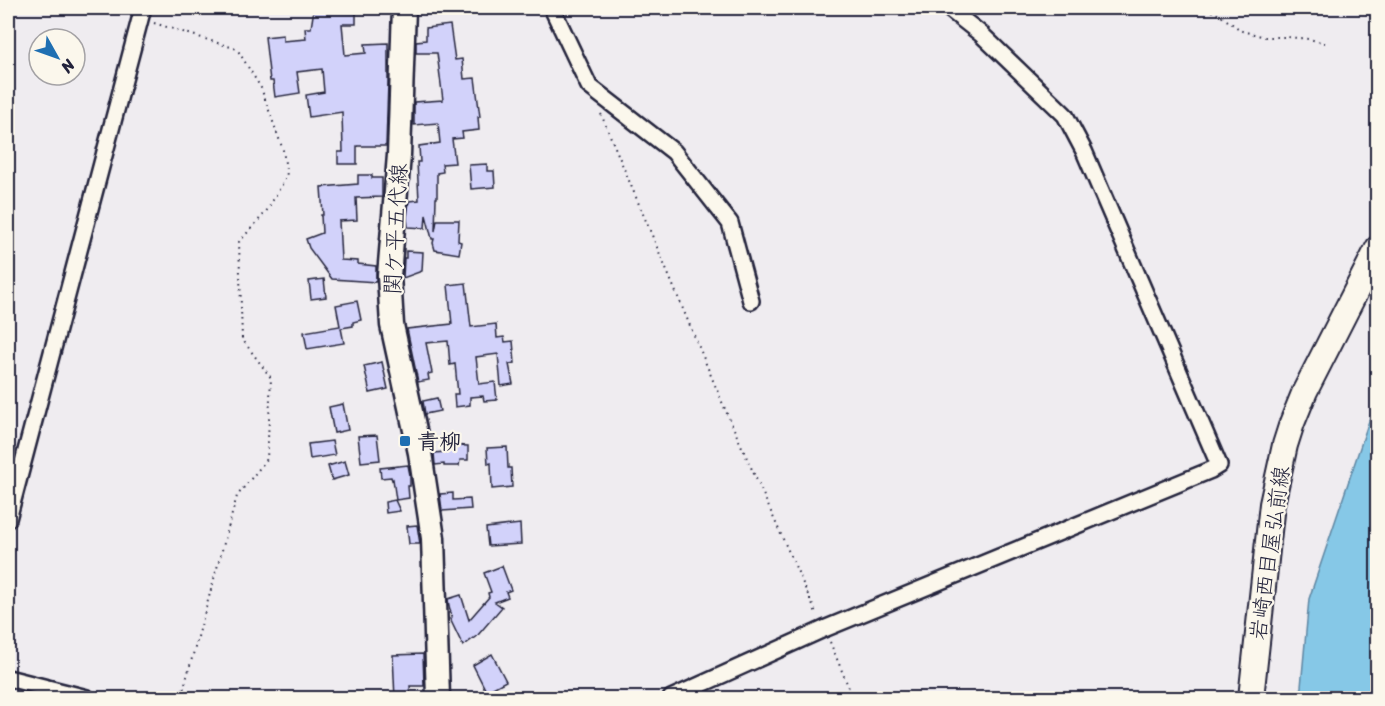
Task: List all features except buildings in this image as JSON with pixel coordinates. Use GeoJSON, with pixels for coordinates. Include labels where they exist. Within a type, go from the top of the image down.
{"type":"FeatureCollection","features":[{"type":"Feature","properties":{"kind":"main road","name":"関ケ平五代線"},"geometry":{"type":"LineString","coordinates":[[404,8],[399,155],[389,276],[392,325],[420,453],[433,538],[438,699]]}},
{"type":"Feature","properties":{"kind":"main road","name":"岩崎西目屋弘前線"},"geometry":{"type":"LineString","coordinates":[[1251,699],[1271,514],[1285,445],[1305,391],[1377,248]]}},
{"type":"Feature","properties":{"kind":"street"},"geometry":{"type":"LineString","coordinates":[[552,8],[589,86],[674,152],[730,223],[751,302]]}},
{"type":"Feature","properties":{"kind":"street"},"geometry":{"type":"LineString","coordinates":[[671,699],[824,629],[1219,465],[1089,162],[1065,115],[981,34],[948,8]]}},
{"type":"Feature","properties":{"kind":"street"},"geometry":{"type":"LineString","coordinates":[[8,519],[142,13]]}},
{"type":"Feature","properties":{"kind":"street"},"geometry":{"type":"LineString","coordinates":[[8,678],[87,699]]}},
{"type":"Feature","properties":{"kind":"path"},"geometry":{"type":"LineString","coordinates":[[1137,8],[1160,11],[1177,8]]}},
{"type":"Feature","properties":{"kind":"path"},"geometry":{"type":"LineString","coordinates":[[1206,8],[1242,31],[1265,37],[1309,39],[1325,43]]}},
{"type":"Feature","properties":{"kind":"path"},"geometry":{"type":"LineString","coordinates":[[142,13],[237,49],[261,88],[283,150],[287,176],[266,212],[239,243],[242,339],[271,378],[267,459],[237,496],[181,699]]}},
{"type":"Feature","properties":{"kind":"path"},"geometry":{"type":"LineString","coordinates":[[589,86],[725,409],[854,699]]}},
{"type":"Feature","properties":{"kind":"water"},"geometry":{"type":"Polygon","coordinates":[[[1377,397],[1377,698],[1300,698],[1309,599],[1377,397]]]}},
{"type":"Feature","properties":{"kind":"place","name":"青柳"},"geometry":{"type":"Point","coordinates":[405,441]}}]}
